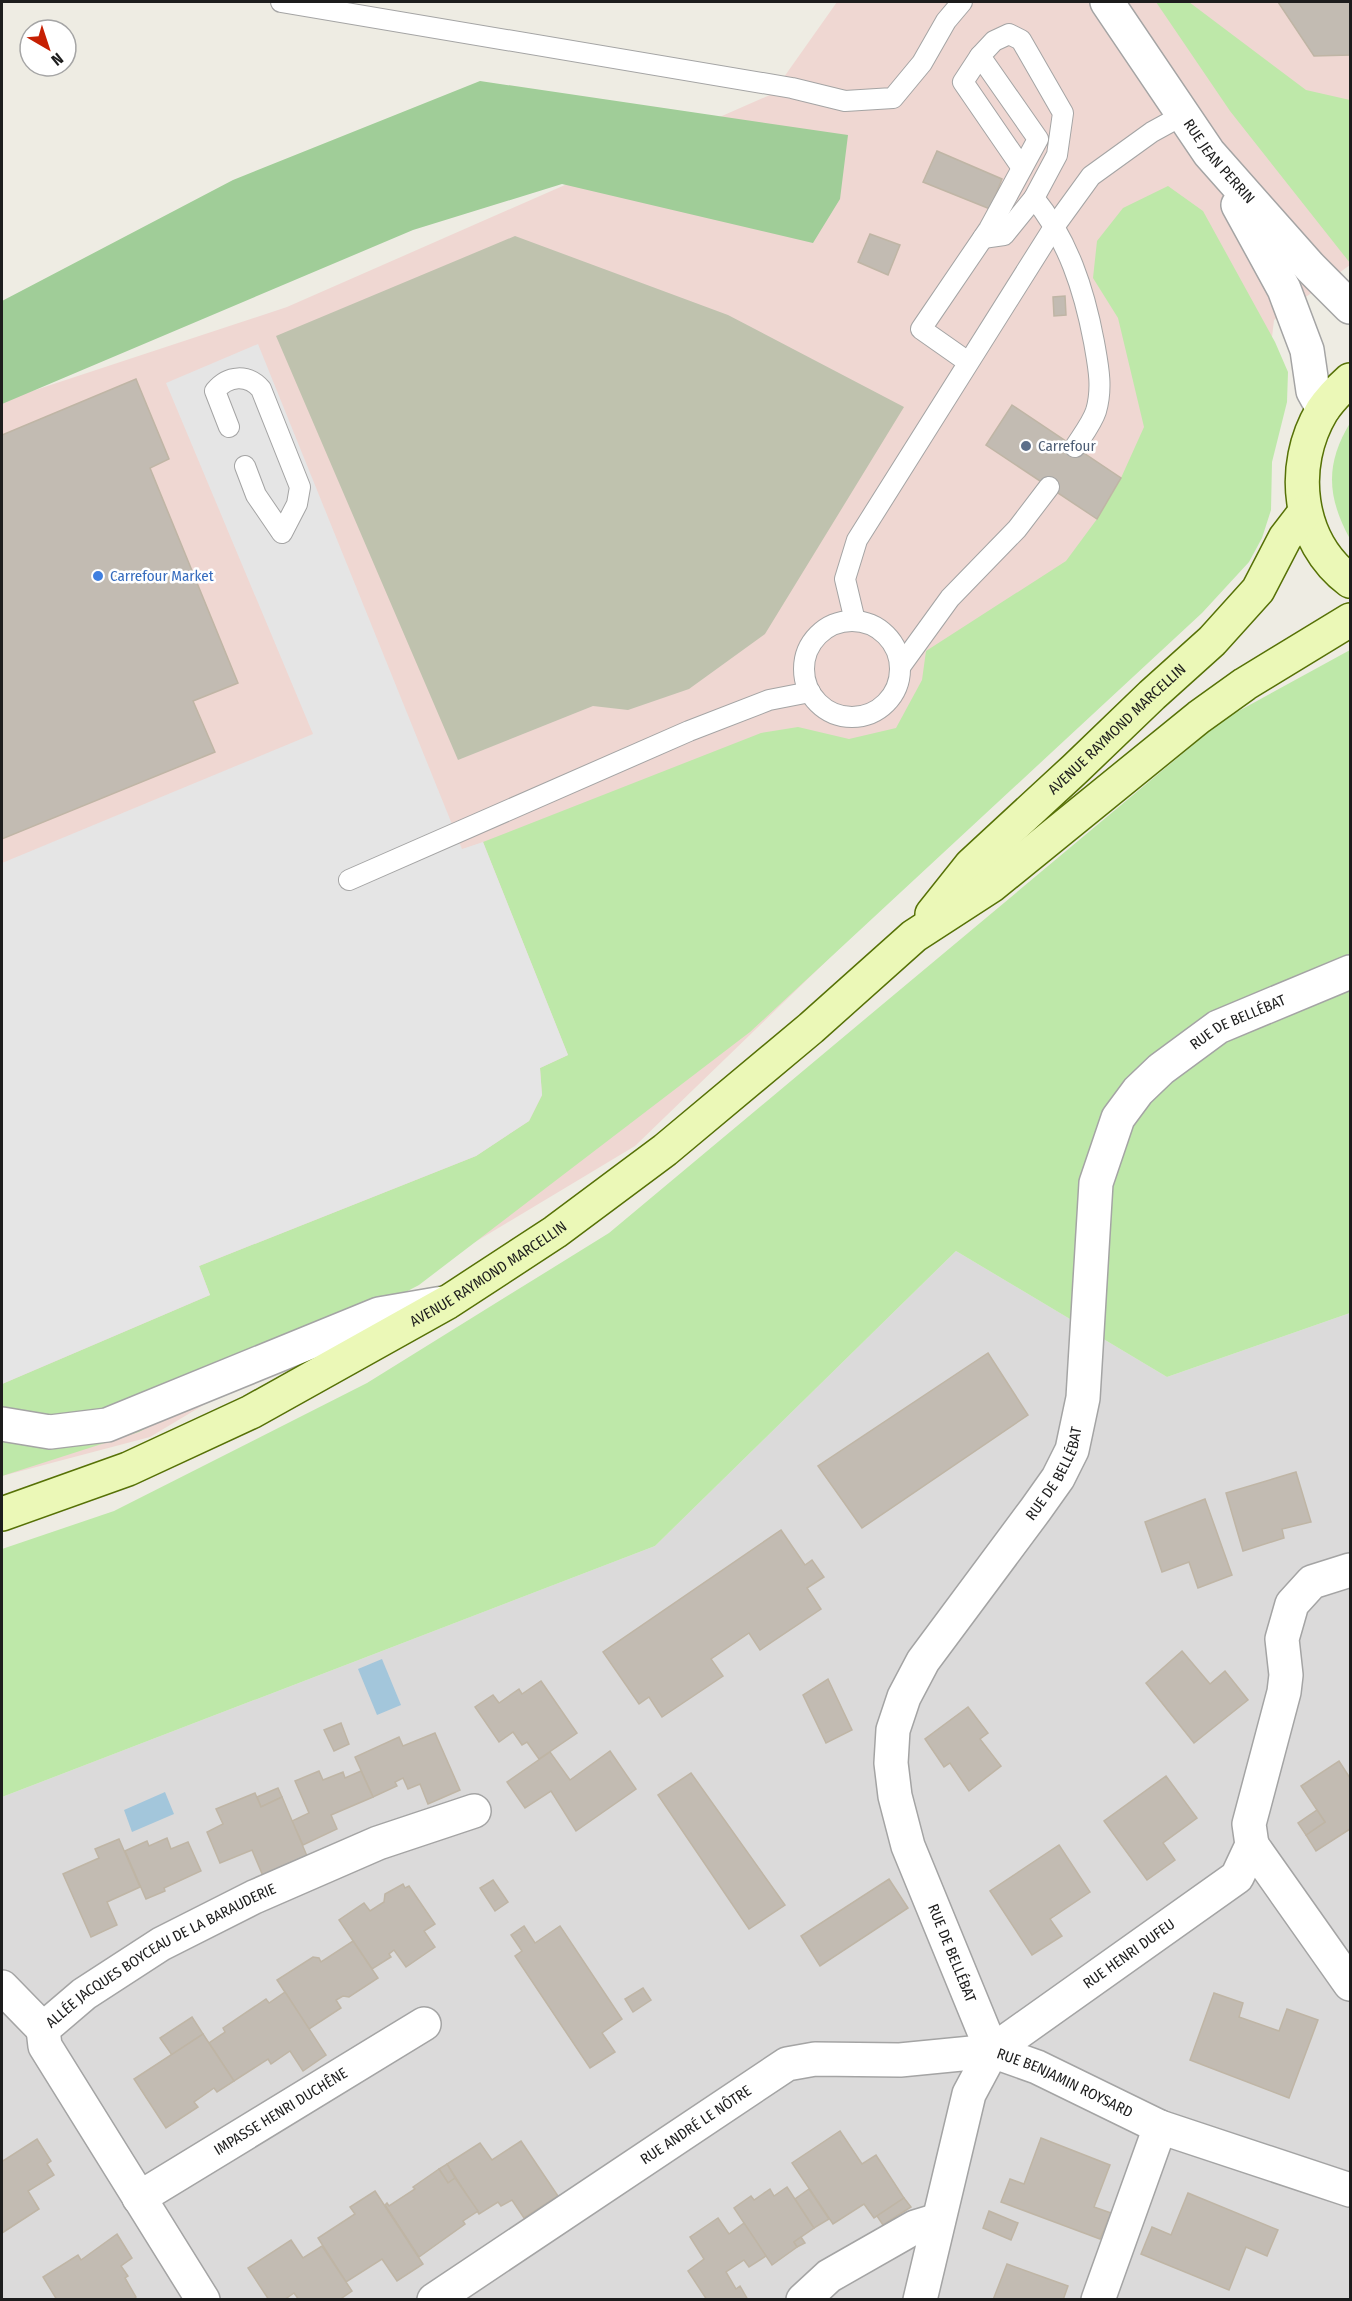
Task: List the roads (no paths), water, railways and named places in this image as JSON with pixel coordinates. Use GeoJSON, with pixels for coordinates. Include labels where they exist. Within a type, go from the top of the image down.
{"type":"FeatureCollection","features":[{"type":"Feature","properties":{"kind":"main road"},"geometry":{"type":"LineString","coordinates":[[1350,380],[1323,410],[1311,433],[1304,459],[1301,485],[1305,512],[1313,534],[1326,556],[1350,581]]}},
{"type":"Feature","properties":{"kind":"main road","name":"AVENUE RAYMOND MARCELLIN"},"geometry":{"type":"LineString","coordinates":[[914,936],[971,865],[1212,641],[1258,590],[1285,538],[1305,512]]}},
{"type":"Feature","properties":{"kind":"main road","name":"AVENUE RAYMOND MARCELLIN"},"geometry":{"type":"LineString","coordinates":[[2,1514],[128,1469],[251,1412],[448,1302],[555,1232],[665,1150],[810,1028],[914,936],[991,886],[1199,717],[1245,684],[1350,620]]}},
{"type":"Feature","properties":{"kind":"street","name":"RUE JEAN PERRIN"},"geometry":{"type":"LineString","coordinates":[[1107,2],[1209,153],[1350,307]]}},
{"type":"Feature","properties":{"kind":"street"},"geometry":{"type":"LineString","coordinates":[[1209,153],[1284,289],[1307,350],[1313,391],[1323,410]]}},
{"type":"Feature","properties":{"kind":"street","name":"RUE DE BELLÉBAT"},"geometry":{"type":"LineString","coordinates":[[992,2051],[908,1846],[895,1796],[891,1763],[893,1730],[904,1696],[923,1661],[1053,1486],[1072,1450],[1083,1398],[1096,1183],[1118,1118],[1138,1091],[1161,1069],[1218,1027],[1350,972]]}},
{"type":"Feature","properties":{"kind":"street"},"geometry":{"type":"LineString","coordinates":[[2,1424],[50,1432],[107,1425],[379,1314],[448,1302]]}},
{"type":"Feature","properties":{"kind":"street","name":"RUE HENRI DUFEU"},"geometry":{"type":"LineString","coordinates":[[992,2051],[1237,1877],[1252,1845],[1249,1824],[1284,1692],[1286,1675],[1282,1640],[1292,1604],[1312,1581],[1350,1570]]}},
{"type":"Feature","properties":{"kind":"street","name":"ALLÉE JACQUES BOYCEAU DE LA BARAUDERIE"},"geometry":{"type":"LineString","coordinates":[[203,2300],[45,2046],[43,2029],[84,1994],[172,1939],[254,1897],[378,1843],[474,1811]]}},
{"type":"Feature","properties":{"kind":"street"},"geometry":{"type":"LineString","coordinates":[[1252,1845],[1350,1984]]}},
{"type":"Feature","properties":{"kind":"street"},"geometry":{"type":"LineString","coordinates":[[2,1987],[43,2029]]}},
{"type":"Feature","properties":{"kind":"street","name":"IMPASSE HENRI DUCHÊNE"},"geometry":{"type":"LineString","coordinates":[[139,2198],[424,2024]]}},
{"type":"Feature","properties":{"kind":"street","name":"RUE BENJAMIN ROYSARD"},"geometry":{"type":"LineString","coordinates":[[920,2300],[969,2094],[992,2051],[1037,2067],[1160,2127],[1350,2190]]}},
{"type":"Feature","properties":{"kind":"street","name":"RUE ANDRÉ LE NÔTRE"},"geometry":{"type":"LineString","coordinates":[[434,2300],[787,2064],[815,2059],[900,2060],[992,2051]]}},
{"type":"Feature","properties":{"kind":"street"},"geometry":{"type":"LineString","coordinates":[[1098,2300],[1160,2127]]}},
{"type":"Feature","properties":{"kind":"street"},"geometry":{"type":"LineString","coordinates":[[803,2300],[829,2276],[915,2227],[938,2220]]}},
{"type":"Feature","properties":{"kind":"lane"},"geometry":{"type":"LineString","coordinates":[[281,2],[792,88],[845,100],[893,98],[922,63],[946,21],[962,2]]}},
{"type":"Feature","properties":{"kind":"lane"},"geometry":{"type":"LineString","coordinates":[[983,238],[1004,235],[1034,198],[1057,155],[1063,113],[1021,39],[1010,34],[994,41],[980,56],[963,82],[1022,168]]}},
{"type":"Feature","properties":{"kind":"lane"},"geometry":{"type":"LineString","coordinates":[[968,362],[921,328],[983,238],[1038,139],[980,56]]}},
{"type":"Feature","properties":{"kind":"lane"},"geometry":{"type":"LineString","coordinates":[[855,621],[845,579],[857,540],[1054,227],[1091,176],[1152,132],[1183,115]]}},
{"type":"Feature","properties":{"kind":"lane"},"geometry":{"type":"LineString","coordinates":[[1034,198],[1054,227],[1074,266],[1086,300],[1101,379],[1096,412],[1075,447]]}},
{"type":"Feature","properties":{"kind":"lane"},"geometry":{"type":"LineString","coordinates":[[229,427],[215,391],[220,385],[242,377],[253,380],[261,389],[300,487],[297,504],[282,532],[256,495],[244,466]]}},
{"type":"Feature","properties":{"kind":"lane"},"geometry":{"type":"LineString","coordinates":[[900,667],[950,598],[1017,529],[1049,487]]}},
{"type":"Feature","properties":{"kind":"lane"},"geometry":{"type":"LineString","coordinates":[[855,621],[877,628],[894,645],[900,667],[898,686],[888,701],[873,712],[856,717],[837,715],[821,706],[810,692],[804,676],[805,659],[811,643],[823,631],[838,623],[855,621]]}},
{"type":"Feature","properties":{"kind":"lane"},"geometry":{"type":"LineString","coordinates":[[350,880],[689,731],[769,700],[810,692]]}},
{"type":"Feature","properties":{"kind":"water"},"geometry":{"type":"Polygon","coordinates":[[[382,1659],[401,1705],[377,1715],[358,1669],[382,1659]]]}},
{"type":"Feature","properties":{"kind":"water"},"geometry":{"type":"Polygon","coordinates":[[[165,1792],[174,1814],[132,1832],[124,1810],[165,1792]]]}},
{"type":"Feature","properties":{"kind":"place","name":"Carrefour"},"geometry":{"type":"Point","coordinates":[1026,446]}},
{"type":"Feature","properties":{"kind":"place","name":"Carrefour Market"},"geometry":{"type":"Point","coordinates":[98,576]}}]}
